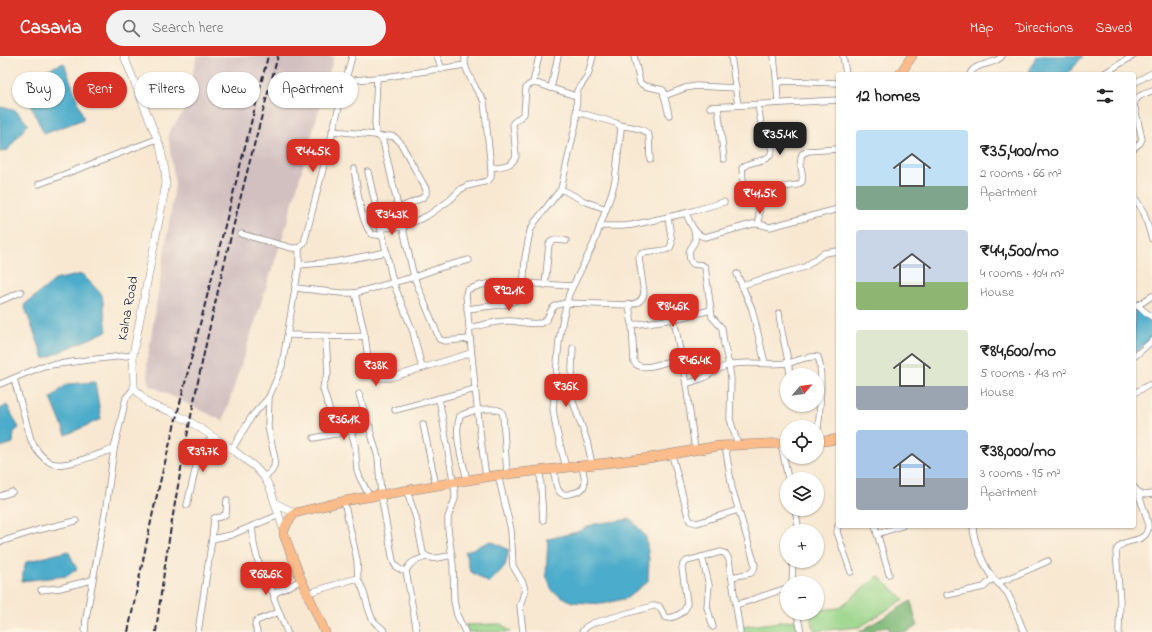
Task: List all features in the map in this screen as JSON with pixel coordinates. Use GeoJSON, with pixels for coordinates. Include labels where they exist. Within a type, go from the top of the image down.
{"type":"FeatureCollection","features":[{"type":"Feature","properties":{"kind":"main road"},"geometry":{"type":"LineString","coordinates":[[901,72],[912,56]]}},
{"type":"Feature","properties":{"kind":"main road"},"geometry":{"type":"LineString","coordinates":[[824,441],[836,439]]}},
{"type":"Feature","properties":{"kind":"main road"},"geometry":{"type":"LineString","coordinates":[[325,632],[290,552],[284,531],[287,523],[295,513],[344,501],[486,477],[672,455],[725,445],[780,443]]}},
{"type":"Feature","properties":{"kind":"street","name":"Kalna Road"},"geometry":{"type":"LineString","coordinates":[[124,56],[162,154],[166,184],[133,355],[134,388]]}},
{"type":"Feature","properties":{"kind":"street"},"geometry":{"type":"LineString","coordinates":[[348,72],[352,56]]}},
{"type":"Feature","properties":{"kind":"street"},"geometry":{"type":"LineString","coordinates":[[437,56],[442,69]]}},
{"type":"Feature","properties":{"kind":"street"},"geometry":{"type":"LineString","coordinates":[[381,228],[402,227],[436,211],[466,186],[490,179],[492,168],[484,101],[476,89],[465,65],[465,56]]}},
{"type":"Feature","properties":{"kind":"street"},"geometry":{"type":"LineString","coordinates":[[492,168],[509,165],[514,162],[516,156],[513,123],[524,114],[526,88],[533,83],[539,56]]}},
{"type":"Feature","properties":{"kind":"street"},"geometry":{"type":"LineString","coordinates":[[551,88],[558,56]]}},
{"type":"Feature","properties":{"kind":"street"},"geometry":{"type":"LineString","coordinates":[[467,309],[507,304],[519,299],[523,294],[523,283],[530,231],[535,222],[561,189],[576,123],[576,96],[579,86],[588,75],[593,56]]}},
{"type":"Feature","properties":{"kind":"street"},"geometry":{"type":"LineString","coordinates":[[634,56],[640,83],[645,86],[662,89],[669,115]]}},
{"type":"Feature","properties":{"kind":"street"},"geometry":{"type":"LineString","coordinates":[[731,56],[738,105]]}},
{"type":"Feature","properties":{"kind":"street"},"geometry":{"type":"LineString","coordinates":[[774,56],[778,103]]}},
{"type":"Feature","properties":{"kind":"street"},"geometry":{"type":"LineString","coordinates":[[843,56],[846,72]]}},
{"type":"Feature","properties":{"kind":"street"},"geometry":{"type":"LineString","coordinates":[[971,72],[976,67],[995,62],[1002,56]]}},
{"type":"Feature","properties":{"kind":"street"},"geometry":{"type":"LineString","coordinates":[[1106,72],[1132,56]]}},
{"type":"Feature","properties":{"kind":"street"},"geometry":{"type":"LineString","coordinates":[[358,80],[465,65]]}},
{"type":"Feature","properties":{"kind":"street"},"geometry":{"type":"LineString","coordinates":[[1136,82],[1152,73]]}},
{"type":"Feature","properties":{"kind":"street"},"geometry":{"type":"LineString","coordinates":[[377,78],[375,123],[378,136],[383,141],[397,208],[414,277],[439,338],[444,342],[470,339]]}},
{"type":"Feature","properties":{"kind":"street"},"geometry":{"type":"LineString","coordinates":[[777,88],[779,83],[783,81],[836,83]]}},
{"type":"Feature","properties":{"kind":"street"},"geometry":{"type":"LineString","coordinates":[[533,83],[576,96]]}},
{"type":"Feature","properties":{"kind":"street"},"geometry":{"type":"LineString","coordinates":[[664,96],[685,88],[696,86],[736,88]]}},
{"type":"Feature","properties":{"kind":"street"},"geometry":{"type":"LineString","coordinates":[[1136,100],[1138,97],[1152,91]]}},
{"type":"Feature","properties":{"kind":"street"},"geometry":{"type":"LineString","coordinates":[[710,107],[836,100]]}},
{"type":"Feature","properties":{"kind":"street"},"geometry":{"type":"LineString","coordinates":[[758,104],[761,125],[772,149],[772,153],[769,158],[745,165],[742,168],[745,189],[751,192],[761,192],[766,189],[797,185],[802,182],[803,176],[800,159],[802,154],[836,149]]}},
{"type":"Feature","properties":{"kind":"street"},"geometry":{"type":"LineString","coordinates":[[718,106],[724,159]]}},
{"type":"Feature","properties":{"kind":"street"},"geometry":{"type":"LineString","coordinates":[[232,449],[252,416],[269,397],[282,366],[299,265],[299,248],[304,243],[338,108]]}},
{"type":"Feature","properties":{"kind":"street"},"geometry":{"type":"LineString","coordinates":[[577,112],[648,133],[650,159]]}},
{"type":"Feature","properties":{"kind":"street"},"geometry":{"type":"LineString","coordinates":[[1136,113],[1142,139],[1136,146]]}},
{"type":"Feature","properties":{"kind":"street"},"geometry":{"type":"LineString","coordinates":[[566,468],[553,409],[559,341],[566,303],[572,286],[594,243],[615,181],[621,129],[619,125]]}},
{"type":"Feature","properties":{"kind":"street"},"geometry":{"type":"LineString","coordinates":[[332,131],[396,137],[426,189],[426,194],[422,198],[397,208]]}},
{"type":"Feature","properties":{"kind":"street"},"geometry":{"type":"LineString","coordinates":[[39,184],[157,139]]}},
{"type":"Feature","properties":{"kind":"street"},"geometry":{"type":"LineString","coordinates":[[354,170],[362,214],[368,230],[371,234],[383,236]]}},
{"type":"Feature","properties":{"kind":"street"},"geometry":{"type":"LineString","coordinates":[[368,172],[393,282],[413,332],[422,368]]}},
{"type":"Feature","properties":{"kind":"street"},"geometry":{"type":"LineString","coordinates":[[561,189],[584,201],[606,209]]}},
{"type":"Feature","properties":{"kind":"street"},"geometry":{"type":"LineString","coordinates":[[759,224],[759,197],[761,192]]}},
{"type":"Feature","properties":{"kind":"street"},"geometry":{"type":"LineString","coordinates":[[1136,199],[1144,213],[1152,239]]}},
{"type":"Feature","properties":{"kind":"street"},"geometry":{"type":"LineString","coordinates":[[600,226],[623,226],[686,213],[724,202]]}},
{"type":"Feature","properties":{"kind":"street"},"geometry":{"type":"LineString","coordinates":[[694,230],[700,236],[705,237],[753,224],[770,227],[836,210]]}},
{"type":"Feature","properties":{"kind":"street"},"geometry":{"type":"LineString","coordinates":[[686,213],[694,230],[696,240],[689,252],[690,260],[692,264],[702,265],[705,267],[712,317],[722,328],[731,379],[730,419],[738,445]]}},
{"type":"Feature","properties":{"kind":"street"},"geometry":{"type":"LineString","coordinates":[[469,328],[510,321],[544,322],[552,308],[566,303],[629,305],[637,303],[642,299],[644,293],[639,258],[641,254],[645,252],[666,250],[670,248],[672,243],[668,216]]}},
{"type":"Feature","properties":{"kind":"street"},"geometry":{"type":"LineString","coordinates":[[241,234],[292,248],[299,248]]}},
{"type":"Feature","properties":{"kind":"street"},"geometry":{"type":"LineString","coordinates":[[545,285],[549,244],[551,241],[555,240],[566,241]]}},
{"type":"Feature","properties":{"kind":"street"},"geometry":{"type":"LineString","coordinates":[[742,285],[805,267],[824,253],[836,251]]}},
{"type":"Feature","properties":{"kind":"street"},"geometry":{"type":"LineString","coordinates":[[299,265],[334,262],[387,252]]}},
{"type":"Feature","properties":{"kind":"street"},"geometry":{"type":"LineString","coordinates":[[295,288],[355,293],[468,260]]}},
{"type":"Feature","properties":{"kind":"street"},"geometry":{"type":"LineString","coordinates":[[737,274],[755,319],[765,363]]}},
{"type":"Feature","properties":{"kind":"street"},"geometry":{"type":"LineString","coordinates":[[486,477],[479,435],[467,309],[467,290],[472,287],[492,283],[572,286]]}},
{"type":"Feature","properties":{"kind":"street"},"geometry":{"type":"LineString","coordinates":[[0,301],[21,292]]}},
{"type":"Feature","properties":{"kind":"street"},"geometry":{"type":"LineString","coordinates":[[355,293],[370,372],[374,378],[390,378],[471,353]]}},
{"type":"Feature","properties":{"kind":"street"},"geometry":{"type":"LineString","coordinates":[[1152,296],[1136,305],[1152,317]]}},
{"type":"Feature","properties":{"kind":"street"},"geometry":{"type":"LineString","coordinates":[[629,305],[632,325],[634,362],[636,366],[641,368],[682,357]]}},
{"type":"Feature","properties":{"kind":"street"},"geometry":{"type":"LineString","coordinates":[[632,325],[674,319],[711,310]]}},
{"type":"Feature","properties":{"kind":"street"},"geometry":{"type":"LineString","coordinates":[[779,313],[781,334],[789,368]]}},
{"type":"Feature","properties":{"kind":"street"},"geometry":{"type":"LineString","coordinates":[[674,319],[682,357],[695,450]]}},
{"type":"Feature","properties":{"kind":"street"},"geometry":{"type":"LineString","coordinates":[[288,335],[347,338],[364,336]]}},
{"type":"Feature","properties":{"kind":"street"},"geometry":{"type":"LineString","coordinates":[[326,336],[328,374],[323,389],[337,434]]}},
{"type":"Feature","properties":{"kind":"street"},"geometry":{"type":"LineString","coordinates":[[1136,355],[1152,341]]}},
{"type":"Feature","properties":{"kind":"street"},"geometry":{"type":"LineString","coordinates":[[573,348],[572,368],[574,402],[587,441],[592,464]]}},
{"type":"Feature","properties":{"kind":"street"},"geometry":{"type":"LineString","coordinates":[[0,384],[43,366],[133,355]]}},
{"type":"Feature","properties":{"kind":"street"},"geometry":{"type":"LineString","coordinates":[[686,384],[702,378],[720,368],[747,362],[789,362],[812,356],[818,357],[821,364],[821,368]]}},
{"type":"Feature","properties":{"kind":"street"},"geometry":{"type":"LineString","coordinates":[[14,379],[34,447],[51,463],[68,463],[114,449]]}},
{"type":"Feature","properties":{"kind":"street"},"geometry":{"type":"LineString","coordinates":[[1136,392],[1149,385]]}},
{"type":"Feature","properties":{"kind":"street"},"geometry":{"type":"LineString","coordinates":[[85,632],[92,580],[104,521],[114,449],[126,398],[134,388],[149,404],[169,411],[189,421],[232,449],[255,467],[264,477],[270,488],[284,531]]}},
{"type":"Feature","properties":{"kind":"street"},"geometry":{"type":"LineString","coordinates":[[395,410],[475,389]]}},
{"type":"Feature","properties":{"kind":"street"},"geometry":{"type":"LineString","coordinates":[[359,394],[378,457],[381,495],[393,561],[396,567],[400,570],[406,571]]}},
{"type":"Feature","properties":{"kind":"street"},"geometry":{"type":"LineString","coordinates":[[264,477],[271,472],[274,467],[275,459],[268,427],[269,397]]}},
{"type":"Feature","properties":{"kind":"street"},"geometry":{"type":"LineString","coordinates":[[439,398],[455,492],[455,499],[448,517],[454,577],[454,601],[457,616],[465,632]]}},
{"type":"Feature","properties":{"kind":"street"},"geometry":{"type":"LineString","coordinates":[[467,480],[459,441],[458,421],[460,416],[477,410],[497,408],[503,415],[503,475],[511,530],[513,566],[523,583],[525,590],[520,606],[523,632]]}},
{"type":"Feature","properties":{"kind":"street"},"geometry":{"type":"LineString","coordinates":[[423,424],[436,486]]}},
{"type":"Feature","properties":{"kind":"street"},"geometry":{"type":"LineString","coordinates":[[314,438],[370,427]]}},
{"type":"Feature","properties":{"kind":"street"},"geometry":{"type":"LineString","coordinates":[[351,431],[355,445],[357,470],[370,497]]}},
{"type":"Feature","properties":{"kind":"street"},"geometry":{"type":"LineString","coordinates":[[187,506],[199,454],[212,436]]}},
{"type":"Feature","properties":{"kind":"street"},"geometry":{"type":"LineString","coordinates":[[725,445],[732,488],[755,564],[751,573],[732,577]]}},
{"type":"Feature","properties":{"kind":"street"},"geometry":{"type":"LineString","coordinates":[[672,455],[690,521],[697,522],[738,510]]}},
{"type":"Feature","properties":{"kind":"street"},"geometry":{"type":"LineString","coordinates":[[554,469],[558,488],[561,493],[566,495],[579,492],[583,489],[585,484],[582,466]]}},
{"type":"Feature","properties":{"kind":"street"},"geometry":{"type":"LineString","coordinates":[[540,471],[543,520]]}},
{"type":"Feature","properties":{"kind":"street"},"geometry":{"type":"LineString","coordinates":[[1119,632],[1120,600],[1116,552],[1117,548],[1120,545],[1143,537],[1147,533],[1148,527],[1136,490]]}},
{"type":"Feature","properties":{"kind":"street"},"geometry":{"type":"LineString","coordinates":[[407,491],[416,518],[423,553],[426,557]]}},
{"type":"Feature","properties":{"kind":"street"},"geometry":{"type":"LineString","coordinates":[[0,496],[12,492]]}},
{"type":"Feature","properties":{"kind":"street"},"geometry":{"type":"LineString","coordinates":[[1138,493],[1144,495],[1152,494]]}},
{"type":"Feature","properties":{"kind":"street"},"geometry":{"type":"LineString","coordinates":[[198,632],[212,539],[213,520],[214,518],[221,517],[226,514],[227,500]]}},
{"type":"Feature","properties":{"kind":"street"},"geometry":{"type":"LineString","coordinates":[[344,501],[357,560],[358,580],[362,585],[375,624],[381,626],[385,632]]}},
{"type":"Feature","properties":{"kind":"street"},"geometry":{"type":"LineString","coordinates":[[275,503],[295,513]]}},
{"type":"Feature","properties":{"kind":"street"},"geometry":{"type":"LineString","coordinates":[[212,539],[231,535],[279,514]]}},
{"type":"Feature","properties":{"kind":"street"},"geometry":{"type":"LineString","coordinates":[[0,542],[38,530],[76,521]]}},
{"type":"Feature","properties":{"kind":"street"},"geometry":{"type":"LineString","coordinates":[[252,526],[254,545],[258,561],[274,594],[274,599],[287,632]]}},
{"type":"Feature","properties":{"kind":"street"},"geometry":{"type":"LineString","coordinates":[[838,528],[837,532],[850,572]]}},
{"type":"Feature","properties":{"kind":"street"},"geometry":{"type":"LineString","coordinates":[[876,528],[889,574]]}},
{"type":"Feature","properties":{"kind":"street"},"geometry":{"type":"LineString","coordinates":[[877,534],[896,528]]}},
{"type":"Feature","properties":{"kind":"street"},"geometry":{"type":"LineString","coordinates":[[973,528],[973,534],[986,566],[993,578],[1008,595],[1024,632]]}},
{"type":"Feature","properties":{"kind":"street"},"geometry":{"type":"LineString","coordinates":[[582,632],[586,627],[593,623],[653,606],[659,606],[665,617],[668,618],[684,611],[687,608],[687,603],[682,568],[683,564],[687,561],[721,552],[726,554],[729,560],[740,632]]}},
{"type":"Feature","properties":{"kind":"street"},"geometry":{"type":"LineString","coordinates":[[417,632],[406,571],[408,565],[426,557],[431,558],[452,555]]}},
{"type":"Feature","properties":{"kind":"street"},"geometry":{"type":"LineString","coordinates":[[702,557],[708,585],[707,607],[713,627]]}},
{"type":"Feature","properties":{"kind":"street"},"geometry":{"type":"LineString","coordinates":[[998,583],[1048,561]]}},
{"type":"Feature","properties":{"kind":"street"},"geometry":{"type":"LineString","coordinates":[[948,595],[979,589],[988,584],[993,578]]}},
{"type":"Feature","properties":{"kind":"street"},"geometry":{"type":"LineString","coordinates":[[308,593],[354,579],[358,580]]}},
{"type":"Feature","properties":{"kind":"street"},"geometry":{"type":"LineString","coordinates":[[41,590],[60,588],[92,580]]}},
{"type":"Feature","properties":{"kind":"street"},"geometry":{"type":"LineString","coordinates":[[274,594],[302,580]]}},
{"type":"Feature","properties":{"kind":"street"},"geometry":{"type":"LineString","coordinates":[[736,605],[780,590]]}},
{"type":"Feature","properties":{"kind":"street"},"geometry":{"type":"LineString","coordinates":[[257,632],[255,625],[256,621],[279,612]]}},
{"type":"Feature","properties":{"kind":"street"},"geometry":{"type":"LineString","coordinates":[[798,620],[801,632]]}},
{"type":"Feature","properties":{"kind":"shaded area"},"geometry":{"type":"Polygon","coordinates":[[[197,56],[334,56],[329,72],[268,72],[268,108],[319,108],[287,223],[223,421],[149,385],[147,363],[175,185],[168,133],[183,113],[184,108],[199,108],[199,72],[193,72],[197,56]]]}},
{"type":"Feature","properties":{"kind":"green space"},"geometry":{"type":"Polygon","coordinates":[[[878,576],[904,599],[860,627],[815,631],[811,620],[824,620],[824,609],[839,608],[878,576]]]}},
{"type":"Feature","properties":{"kind":"green space"},"geometry":{"type":"Polygon","coordinates":[[[911,601],[917,626],[907,632],[890,632],[888,626],[876,629],[872,632],[859,632],[911,601]]]}},
{"type":"Feature","properties":{"kind":"green space"},"geometry":{"type":"Polygon","coordinates":[[[795,620],[798,632],[741,632],[741,627],[795,620]]]}},
{"type":"Feature","properties":{"kind":"green space"},"geometry":{"type":"Polygon","coordinates":[[[501,624],[511,632],[469,632],[465,625],[501,624]]]}},
{"type":"Feature","properties":{"kind":"water"},"geometry":{"type":"Polygon","coordinates":[[[1036,56],[1083,56],[1070,72],[1029,72],[1036,56]]]}},
{"type":"Feature","properties":{"kind":"water"},"geometry":{"type":"Polygon","coordinates":[[[64,63],[73,88],[73,108],[80,108],[84,119],[44,134],[32,108],[65,108],[65,72],[40,72],[64,63]]]}},
{"type":"Feature","properties":{"kind":"water"},"geometry":{"type":"Polygon","coordinates":[[[0,107],[15,110],[28,124],[7,151],[0,152],[0,107]]]}},
{"type":"Feature","properties":{"kind":"water"},"geometry":{"type":"Polygon","coordinates":[[[82,274],[102,295],[107,331],[44,359],[24,305],[55,280],[82,274]]]}},
{"type":"Feature","properties":{"kind":"water"},"geometry":{"type":"Polygon","coordinates":[[[1136,307],[1152,320],[1152,338],[1136,352],[1136,307]]]}},
{"type":"Feature","properties":{"kind":"water"},"geometry":{"type":"Polygon","coordinates":[[[95,382],[101,419],[66,435],[51,398],[67,384],[95,382]]]}},
{"type":"Feature","properties":{"kind":"water"},"geometry":{"type":"Polygon","coordinates":[[[7,405],[19,428],[14,432],[13,443],[0,447],[0,409],[7,405]]]}},
{"type":"Feature","properties":{"kind":"water"},"geometry":{"type":"Polygon","coordinates":[[[631,519],[646,537],[649,559],[648,581],[627,598],[603,604],[572,602],[552,591],[546,575],[548,539],[577,532],[594,524],[631,519]]]}},
{"type":"Feature","properties":{"kind":"water"},"geometry":{"type":"Polygon","coordinates":[[[491,541],[509,550],[505,566],[489,583],[470,571],[465,552],[491,541]]]}},
{"type":"Feature","properties":{"kind":"water"},"geometry":{"type":"Polygon","coordinates":[[[68,551],[77,569],[67,576],[21,581],[26,562],[68,551]]]}},
{"type":"Feature","properties":{"kind":"railway"},"geometry":{"type":"LineString","coordinates":[[128,632],[162,474],[268,56]]}},
{"type":"Feature","properties":{"kind":"railway"},"geometry":{"type":"LineString","coordinates":[[156,632],[178,486],[206,342],[240,198],[278,56]]}}]}
